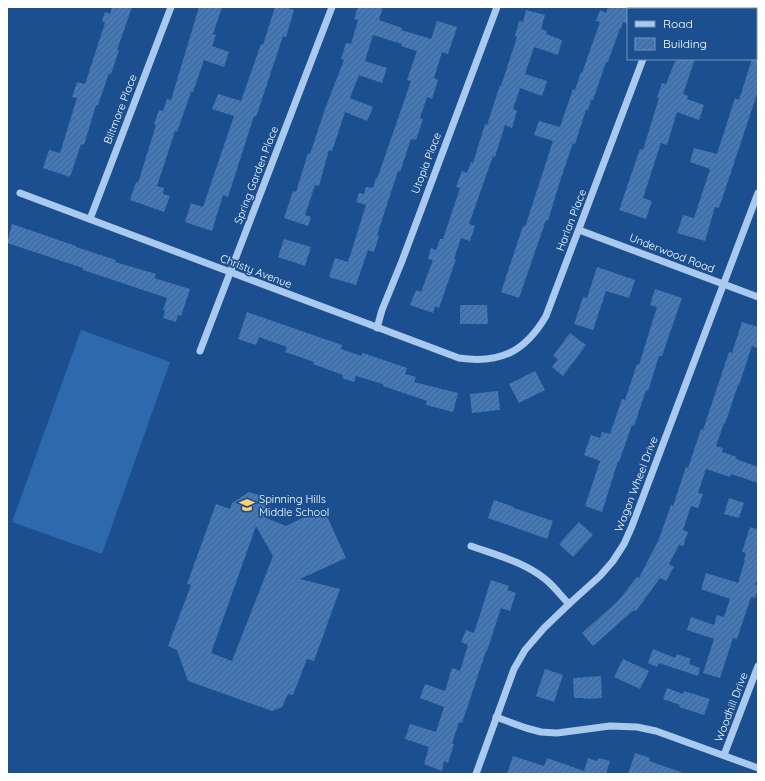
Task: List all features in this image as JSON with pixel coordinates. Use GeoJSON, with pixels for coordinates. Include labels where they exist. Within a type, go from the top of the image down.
{"type":"FeatureCollection","features":[{"type":"Feature","properties":{"kind":"street","name":"Biltmore Place"},"geometry":{"type":"LineString","coordinates":[[90,219],[170,7]]}},
{"type":"Feature","properties":{"kind":"street","name":"Spring Garden Place"},"geometry":{"type":"LineString","coordinates":[[200,351],[332,7]]}},
{"type":"Feature","properties":{"kind":"street","name":"Utopia Place"},"geometry":{"type":"LineString","coordinates":[[376,328],[497,7]]}},
{"type":"Feature","properties":{"kind":"street","name":"Harlan Place"},"geometry":{"type":"LineString","coordinates":[[487,360],[499,357],[517,349],[529,340],[546,316],[643,60]]}},
{"type":"Feature","properties":{"kind":"street","name":"Wagon Wheel Drive"},"geometry":{"type":"LineString","coordinates":[[476,774],[514,669],[525,650],[544,628],[600,576],[613,561],[624,544],[758,193]]}},
{"type":"Feature","properties":{"kind":"street","name":"Christy Avenue"},"geometry":{"type":"LineString","coordinates":[[20,194],[459,358],[487,360]]}},
{"type":"Feature","properties":{"kind":"street","name":"Underwood Road"},"geometry":{"type":"LineString","coordinates":[[579,230],[758,297]]}},
{"type":"Feature","properties":{"kind":"street"},"geometry":{"type":"LineString","coordinates":[[471,546],[517,563],[532,571],[545,579],[569,604]]}},
{"type":"Feature","properties":{"kind":"street","name":"Woodhill Drive"},"geometry":{"type":"LineString","coordinates":[[724,755],[758,666]]}},
{"type":"Feature","properties":{"kind":"street"},"geometry":{"type":"LineString","coordinates":[[496,717],[541,732],[557,733],[610,726],[637,727],[666,734],[758,768]]}},
{"type":"Feature","properties":{"kind":"shaded area"},"geometry":{"type":"Polygon","coordinates":[[[81,330],[170,362],[102,554],[12,522],[81,330]]]}},
{"type":"Feature","properties":{"kind":"building"},"geometry":{"type":"Polygon","coordinates":[[[112,7],[132,7],[117,50],[119,50],[111,74],[109,73],[98,105],[96,105],[84,145],[81,144],[70,177],[43,168],[49,150],[60,153],[77,98],[72,97],[77,82],[85,84],[105,23],[102,21],[105,12],[110,14],[112,7]]]}},
{"type":"Feature","properties":{"kind":"building"},"geometry":{"type":"Polygon","coordinates":[[[199,7],[222,7],[213,34],[216,35],[212,46],[229,52],[224,67],[204,60],[177,132],[175,131],[157,186],[164,188],[163,194],[170,196],[164,212],[130,200],[136,182],[138,183],[156,125],[154,124],[159,110],[163,111],[167,99],[171,100],[199,7]]]}},
{"type":"Feature","properties":{"kind":"building"},"geometry":{"type":"Polygon","coordinates":[[[275,7],[284,7],[294,10],[286,37],[283,36],[256,117],[254,116],[228,197],[223,195],[212,231],[185,222],[191,203],[203,207],[234,116],[212,109],[218,94],[241,101],[261,44],[263,45],[275,7]]]}},
{"type":"Feature","properties":{"kind":"building"},"geometry":{"type":"Polygon","coordinates":[[[358,7],[383,7],[379,20],[402,28],[401,30],[431,39],[437,21],[457,27],[448,54],[442,52],[434,78],[438,80],[432,99],[427,97],[420,118],[423,119],[416,140],[411,139],[400,172],[398,171],[377,235],[379,236],[374,252],[368,250],[356,285],[329,277],[335,258],[348,262],[366,205],[356,202],[359,193],[364,194],[366,187],[373,188],[376,178],[377,179],[411,81],[407,80],[417,51],[401,46],[402,44],[373,35],[365,61],[387,68],[382,83],[359,75],[350,98],[373,107],[367,121],[345,112],[332,151],[329,150],[319,186],[315,185],[305,215],[311,217],[308,226],[284,218],[293,191],[296,192],[308,153],[310,154],[325,109],[344,60],[341,59],[346,43],[351,44],[358,20],[354,19],[358,7]]]}},
{"type":"Feature","properties":{"kind":"building"},"geometry":{"type":"Polygon","coordinates":[[[608,7],[628,7],[627,24],[623,22],[621,29],[620,28],[593,100],[591,100],[588,110],[586,110],[575,144],[573,143],[548,221],[546,220],[519,298],[501,292],[523,226],[525,227],[553,141],[534,135],[539,121],[560,127],[573,89],[575,90],[581,72],[582,73],[600,22],[596,21],[600,10],[606,13],[608,7]]]}},
{"type":"Feature","properties":{"kind":"building"},"geometry":{"type":"Polygon","coordinates":[[[526,10],[545,15],[541,29],[547,31],[546,34],[562,40],[558,55],[534,47],[525,74],[547,81],[542,96],[520,88],[513,109],[517,111],[512,128],[505,125],[495,157],[493,156],[469,224],[475,226],[470,241],[461,238],[454,259],[456,259],[439,308],[435,306],[433,313],[410,305],[416,290],[421,292],[433,260],[428,259],[431,248],[436,250],[440,239],[443,239],[460,188],[456,187],[462,171],[467,173],[471,162],[473,163],[485,124],[487,125],[517,37],[515,36],[519,21],[523,22],[526,10]]]}},
{"type":"Feature","properties":{"kind":"building"},"geometry":{"type":"Polygon","coordinates":[[[758,47],[758,91],[719,208],[715,207],[705,241],[677,233],[683,215],[694,218],[710,169],[690,162],[694,148],[717,154],[735,98],[739,100],[752,60],[757,60],[758,47]]]}},
{"type":"Feature","properties":{"kind":"building"},"geometry":{"type":"Polygon","coordinates":[[[676,60],[695,60],[683,94],[688,96],[687,99],[704,105],[699,120],[677,112],[667,145],[661,143],[643,198],[652,201],[646,219],[619,210],[640,149],[643,150],[659,98],[657,98],[662,83],[666,84],[676,60]]]}},
{"type":"Feature","properties":{"kind":"building"},"geometry":{"type":"Polygon","coordinates":[[[12,224],[116,260],[115,262],[156,274],[154,278],[190,289],[181,316],[178,315],[176,322],[163,318],[165,311],[163,310],[167,298],[7,243],[12,224]]]}},
{"type":"Feature","properties":{"kind":"building"},"geometry":{"type":"Polygon","coordinates":[[[284,239],[311,247],[305,266],[278,257],[284,239]]]}},
{"type":"Feature","properties":{"kind":"building"},"geometry":{"type":"Polygon","coordinates":[[[597,267],[635,280],[629,298],[606,291],[593,330],[574,324],[583,297],[587,298],[597,267]]]}},
{"type":"Feature","properties":{"kind":"building"},"geometry":{"type":"Polygon","coordinates":[[[655,289],[682,298],[662,356],[659,356],[648,391],[646,390],[634,426],[632,425],[619,462],[618,461],[602,512],[585,506],[600,461],[584,455],[591,435],[600,438],[602,432],[610,434],[622,399],[625,400],[637,364],[639,365],[657,307],[650,305],[655,289]]]}},
{"type":"Feature","properties":{"kind":"building"},"geometry":{"type":"Polygon","coordinates":[[[460,305],[487,305],[488,324],[460,324],[460,305]]]}},
{"type":"Feature","properties":{"kind":"building"},"geometry":{"type":"Polygon","coordinates":[[[247,312],[342,345],[341,349],[361,356],[363,353],[407,368],[405,374],[416,377],[414,382],[458,393],[453,412],[426,405],[427,401],[383,386],[383,384],[356,376],[354,382],[342,378],[343,375],[313,364],[314,362],[285,352],[287,347],[259,337],[256,345],[238,339],[247,312]]]}},
{"type":"Feature","properties":{"kind":"building"},"geometry":{"type":"Polygon","coordinates":[[[742,322],[758,327],[758,348],[752,346],[716,446],[723,448],[722,452],[737,457],[736,459],[758,467],[758,483],[731,474],[730,477],[706,469],[698,493],[703,494],[698,508],[691,506],[683,530],[688,532],[683,546],[679,545],[669,564],[674,567],[666,581],[660,578],[636,611],[634,610],[593,646],[582,633],[618,601],[637,577],[639,578],[659,539],[671,505],[673,506],[701,429],[703,430],[729,352],[732,353],[742,322]]]}},
{"type":"Feature","properties":{"kind":"building"},"geometry":{"type":"Polygon","coordinates":[[[570,333],[586,345],[563,376],[552,367],[558,359],[553,356],[570,333]]]}},
{"type":"Feature","properties":{"kind":"building"},"geometry":{"type":"Polygon","coordinates":[[[535,371],[545,390],[519,403],[509,384],[535,371]]]}},
{"type":"Feature","properties":{"kind":"building"},"geometry":{"type":"Polygon","coordinates":[[[498,391],[500,410],[472,413],[470,394],[498,391]]]}},
{"type":"Feature","properties":{"kind":"building","name":"Spinning Hills Middle School"},"geometry":{"type":"Polygon","coordinates":[[[249,492],[271,499],[264,517],[286,526],[313,513],[321,516],[326,514],[346,558],[300,579],[340,589],[314,661],[307,659],[293,695],[288,694],[282,707],[272,711],[188,681],[177,650],[168,646],[191,585],[187,584],[216,504],[230,509],[232,503],[249,492]],[[256,526],[211,653],[232,661],[273,556],[256,526]]]}},
{"type":"Feature","properties":{"kind":"building"},"geometry":{"type":"Polygon","coordinates":[[[729,498],[744,503],[739,518],[724,514],[729,498]]]}},
{"type":"Feature","properties":{"kind":"building"},"geometry":{"type":"Polygon","coordinates":[[[494,500],[553,521],[547,539],[488,518],[494,500]]]}},
{"type":"Feature","properties":{"kind":"building"},"geometry":{"type":"Polygon","coordinates":[[[579,522],[593,535],[573,557],[559,544],[579,522]]]}},
{"type":"Feature","properties":{"kind":"building"},"geometry":{"type":"Polygon","coordinates":[[[750,527],[758,530],[758,578],[755,585],[758,586],[758,589],[755,598],[751,597],[737,639],[733,638],[720,678],[703,673],[714,639],[687,630],[691,617],[714,625],[717,615],[724,617],[730,599],[701,589],[706,573],[738,583],[746,553],[742,552],[750,527]]]}},
{"type":"Feature","properties":{"kind":"building"},"geometry":{"type":"Polygon","coordinates":[[[491,580],[509,586],[507,590],[516,593],[510,611],[501,608],[462,723],[459,722],[448,763],[444,761],[442,771],[424,764],[429,747],[405,739],[410,724],[436,732],[444,707],[420,698],[425,684],[445,691],[452,668],[460,671],[468,645],[461,642],[466,630],[474,633],[491,580]]]}},
{"type":"Feature","properties":{"kind":"building"},"geometry":{"type":"Polygon","coordinates":[[[653,649],[675,658],[677,654],[691,659],[689,664],[700,668],[698,676],[659,663],[657,667],[648,663],[653,649]]]}},
{"type":"Feature","properties":{"kind":"building"},"geometry":{"type":"Polygon","coordinates":[[[623,659],[649,671],[640,689],[614,677],[623,659]]]}},
{"type":"Feature","properties":{"kind":"building"},"geometry":{"type":"Polygon","coordinates":[[[545,669],[563,675],[554,702],[536,696],[545,669]]]}},
{"type":"Feature","properties":{"kind":"building"},"geometry":{"type":"Polygon","coordinates":[[[601,676],[602,698],[574,698],[573,678],[601,676]]]}},
{"type":"Feature","properties":{"kind":"building"},"geometry":{"type":"Polygon","coordinates":[[[667,688],[683,694],[684,691],[710,699],[704,715],[679,707],[680,705],[663,699],[667,688]]]}},
{"type":"Feature","properties":{"kind":"building"},"geometry":{"type":"Polygon","coordinates":[[[635,753],[650,758],[649,761],[681,772],[681,774],[628,774],[635,753]]]}},
{"type":"Feature","properties":{"kind":"building"},"geometry":{"type":"Polygon","coordinates":[[[513,756],[544,766],[547,758],[584,771],[588,758],[597,761],[599,758],[610,761],[606,774],[507,774],[513,756]]]}},
{"type":"Feature","properties":{"kind":"place","name":"Spinning Hills Middle School"},"geometry":{"type":"Point","coordinates":[247,505]}}]}
